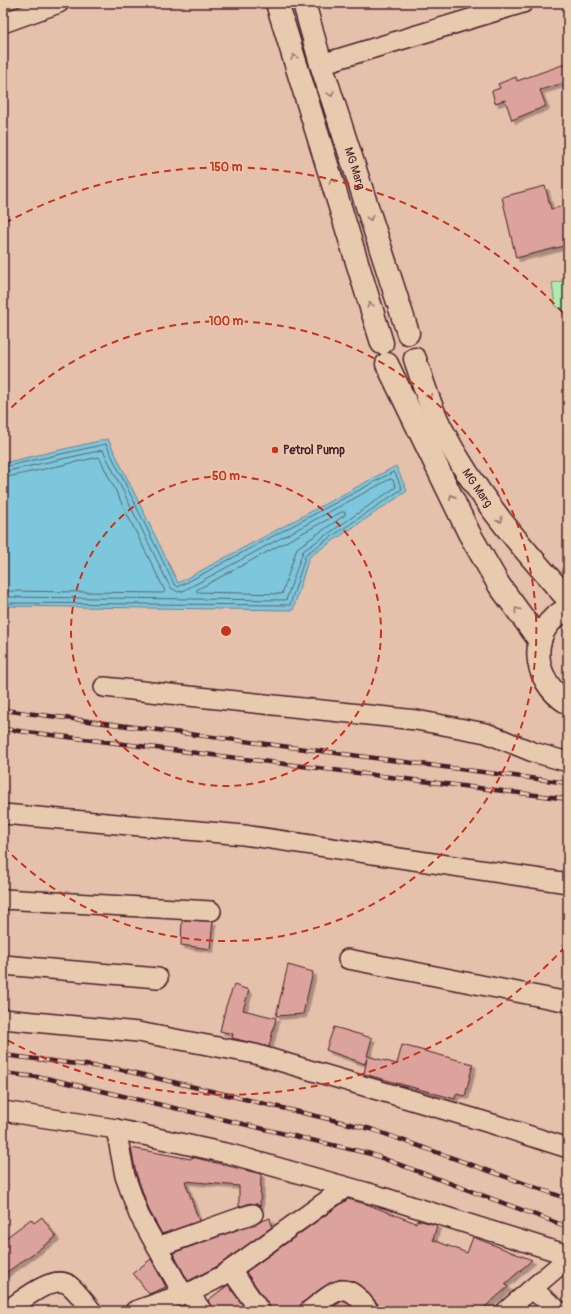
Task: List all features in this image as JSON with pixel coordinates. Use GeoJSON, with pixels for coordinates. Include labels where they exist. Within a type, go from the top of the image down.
{"type":"FeatureCollection","features":[{"type":"Feature","properties":{"kind":"main road"},"geometry":{"type":"LineString","coordinates":[[277,3],[382,343],[382,356],[469,533],[499,585],[540,641]]}},
{"type":"Feature","properties":{"kind":"main road","name":"MG Marg"},"geometry":{"type":"LineString","coordinates":[[304,3],[321,64],[408,333],[416,342],[418,354],[415,359],[440,427],[492,510],[530,558],[568,599]]}},
{"type":"Feature","properties":{"kind":"main road"},"geometry":{"type":"LineString","coordinates":[[382,343],[389,334],[395,331],[408,333]]}},
{"type":"Feature","properties":{"kind":"main road"},"geometry":{"type":"LineString","coordinates":[[387,364],[394,368],[400,368],[412,364],[415,359]]}},
{"type":"Feature","properties":{"kind":"main road"},"geometry":{"type":"LineString","coordinates":[[568,608],[553,619],[545,629],[540,641],[538,654],[539,666],[543,678],[550,689],[559,698],[568,703]]}},
{"type":"Feature","properties":{"kind":"street"},"geometry":{"type":"LineString","coordinates":[[3,23],[59,3]]}},
{"type":"Feature","properties":{"kind":"street"},"geometry":{"type":"LineString","coordinates":[[321,64],[523,3]]}},
{"type":"Feature","properties":{"kind":"street"},"geometry":{"type":"LineString","coordinates":[[104,687],[416,720],[486,733],[533,752],[568,762]]}},
{"type":"Feature","properties":{"kind":"street"},"geometry":{"type":"LineString","coordinates":[[3,814],[244,835],[568,883]]}},
{"type":"Feature","properties":{"kind":"street"},"geometry":{"type":"LineString","coordinates":[[3,899],[211,911]]}},
{"type":"Feature","properties":{"kind":"street"},"geometry":{"type":"LineString","coordinates":[[348,959],[568,1002]]}},
{"type":"Feature","properties":{"kind":"street"},"geometry":{"type":"LineString","coordinates":[[3,965],[158,978]]}},
{"type":"Feature","properties":{"kind":"street"},"geometry":{"type":"LineString","coordinates":[[3,1019],[138,1032],[255,1054],[493,1124],[568,1148]]}},
{"type":"Feature","properties":{"kind":"street"},"geometry":{"type":"LineString","coordinates":[[3,1111],[116,1129],[230,1154],[346,1187],[568,1257],[533,1290],[506,1311]]}},
{"type":"Feature","properties":{"kind":"street"},"geometry":{"type":"LineString","coordinates":[[116,1129],[125,1176],[139,1215],[157,1248],[186,1293],[202,1311]]}},
{"type":"Feature","properties":{"kind":"street"},"geometry":{"type":"LineString","coordinates":[[135,1311],[186,1293],[222,1276],[346,1187]]}},
{"type":"Feature","properties":{"kind":"street"},"geometry":{"type":"LineString","coordinates":[[157,1248],[253,1214]]}},
{"type":"Feature","properties":{"kind":"street"},"geometry":{"type":"LineString","coordinates":[[231,1270],[260,1311]]}},
{"type":"Feature","properties":{"kind":"street"},"geometry":{"type":"LineString","coordinates":[[6,1311],[46,1284],[61,1282],[68,1284],[92,1311]]}},
{"type":"Feature","properties":{"kind":"street"},"geometry":{"type":"LineString","coordinates":[[310,1311],[336,1291],[343,1290],[350,1290],[359,1297],[369,1311]]}},
{"type":"Feature","properties":{"kind":"street"},"geometry":{"type":"LineString","coordinates":[[533,1290],[559,1311]]}},
{"type":"Feature","properties":{"kind":"green space"},"geometry":{"type":"Polygon","coordinates":[[[568,280],[568,314],[555,305],[552,283],[568,280]]]}},
{"type":"Feature","properties":{"kind":"water"},"geometry":{"type":"Polygon","coordinates":[[[108,439],[178,583],[396,466],[407,491],[309,557],[293,610],[3,606],[3,463],[108,439]]]}},
{"type":"Feature","properties":{"kind":"building"},"geometry":{"type":"Polygon","coordinates":[[[568,63],[568,82],[540,90],[546,106],[512,120],[505,100],[495,103],[492,91],[500,88],[498,84],[516,77],[517,81],[568,63]]]}},
{"type":"Feature","properties":{"kind":"building"},"geometry":{"type":"Polygon","coordinates":[[[545,186],[551,209],[564,206],[568,224],[568,245],[516,258],[502,197],[545,186]]]}},
{"type":"Feature","properties":{"kind":"building"},"geometry":{"type":"Polygon","coordinates":[[[182,920],[213,921],[210,949],[181,945],[182,920]]]}},
{"type":"Feature","properties":{"kind":"building"},"geometry":{"type":"Polygon","coordinates":[[[288,965],[313,972],[303,1014],[276,1016],[288,965]]]}},
{"type":"Feature","properties":{"kind":"building"},"geometry":{"type":"Polygon","coordinates":[[[234,985],[249,990],[243,1010],[276,1018],[269,1047],[232,1038],[233,1034],[220,1031],[226,1006],[234,985]]]}},
{"type":"Feature","properties":{"kind":"building"},"geometry":{"type":"Polygon","coordinates":[[[334,1027],[372,1038],[367,1056],[397,1064],[402,1045],[473,1064],[465,1096],[456,1094],[455,1099],[364,1074],[367,1058],[365,1064],[326,1050],[334,1027]]]}},
{"type":"Feature","properties":{"kind":"building"},"geometry":{"type":"Polygon","coordinates":[[[131,1148],[191,1159],[192,1157],[261,1174],[260,1206],[250,1203],[239,1207],[239,1186],[185,1181],[199,1221],[162,1234],[149,1210],[136,1173],[131,1148]]]}},
{"type":"Feature","properties":{"kind":"building"},"geometry":{"type":"Polygon","coordinates":[[[348,1199],[369,1205],[416,1223],[417,1220],[437,1225],[433,1240],[467,1253],[473,1237],[532,1260],[505,1284],[508,1287],[480,1311],[380,1311],[378,1304],[361,1286],[351,1281],[341,1279],[320,1289],[302,1303],[298,1311],[271,1311],[269,1305],[246,1272],[348,1199]]]}},
{"type":"Feature","properties":{"kind":"building"},"geometry":{"type":"Polygon","coordinates":[[[42,1217],[56,1237],[3,1275],[3,1240],[31,1219],[34,1223],[42,1217]]]}},
{"type":"Feature","properties":{"kind":"building"},"geometry":{"type":"Polygon","coordinates":[[[270,1218],[272,1227],[216,1267],[188,1281],[173,1253],[270,1218]]]}},
{"type":"Feature","properties":{"kind":"building"},"geometry":{"type":"Polygon","coordinates":[[[151,1259],[166,1287],[149,1294],[133,1273],[151,1259]]]}},
{"type":"Feature","properties":{"kind":"building"},"geometry":{"type":"Polygon","coordinates":[[[228,1285],[247,1311],[213,1311],[208,1300],[228,1285]]]}},
{"type":"Feature","properties":{"kind":"building"},"geometry":{"type":"Polygon","coordinates":[[[342,1301],[347,1303],[355,1311],[327,1311],[342,1301]]]}},
{"type":"Feature","properties":{"kind":"railway"},"geometry":{"type":"LineString","coordinates":[[3,710],[568,783]]}},
{"type":"Feature","properties":{"kind":"railway"},"geometry":{"type":"LineString","coordinates":[[3,729],[568,799]]}},
{"type":"Feature","properties":{"kind":"railway"},"geometry":{"type":"LineString","coordinates":[[3,1055],[118,1069],[371,1129],[568,1199]]}},
{"type":"Feature","properties":{"kind":"railway"},"geometry":{"type":"LineString","coordinates":[[3,1073],[46,1078],[371,1154],[568,1227]]}},
{"type":"Feature","properties":{"kind":"place","name":"Petrol Pump"},"geometry":{"type":"Point","coordinates":[275,450]}}]}
